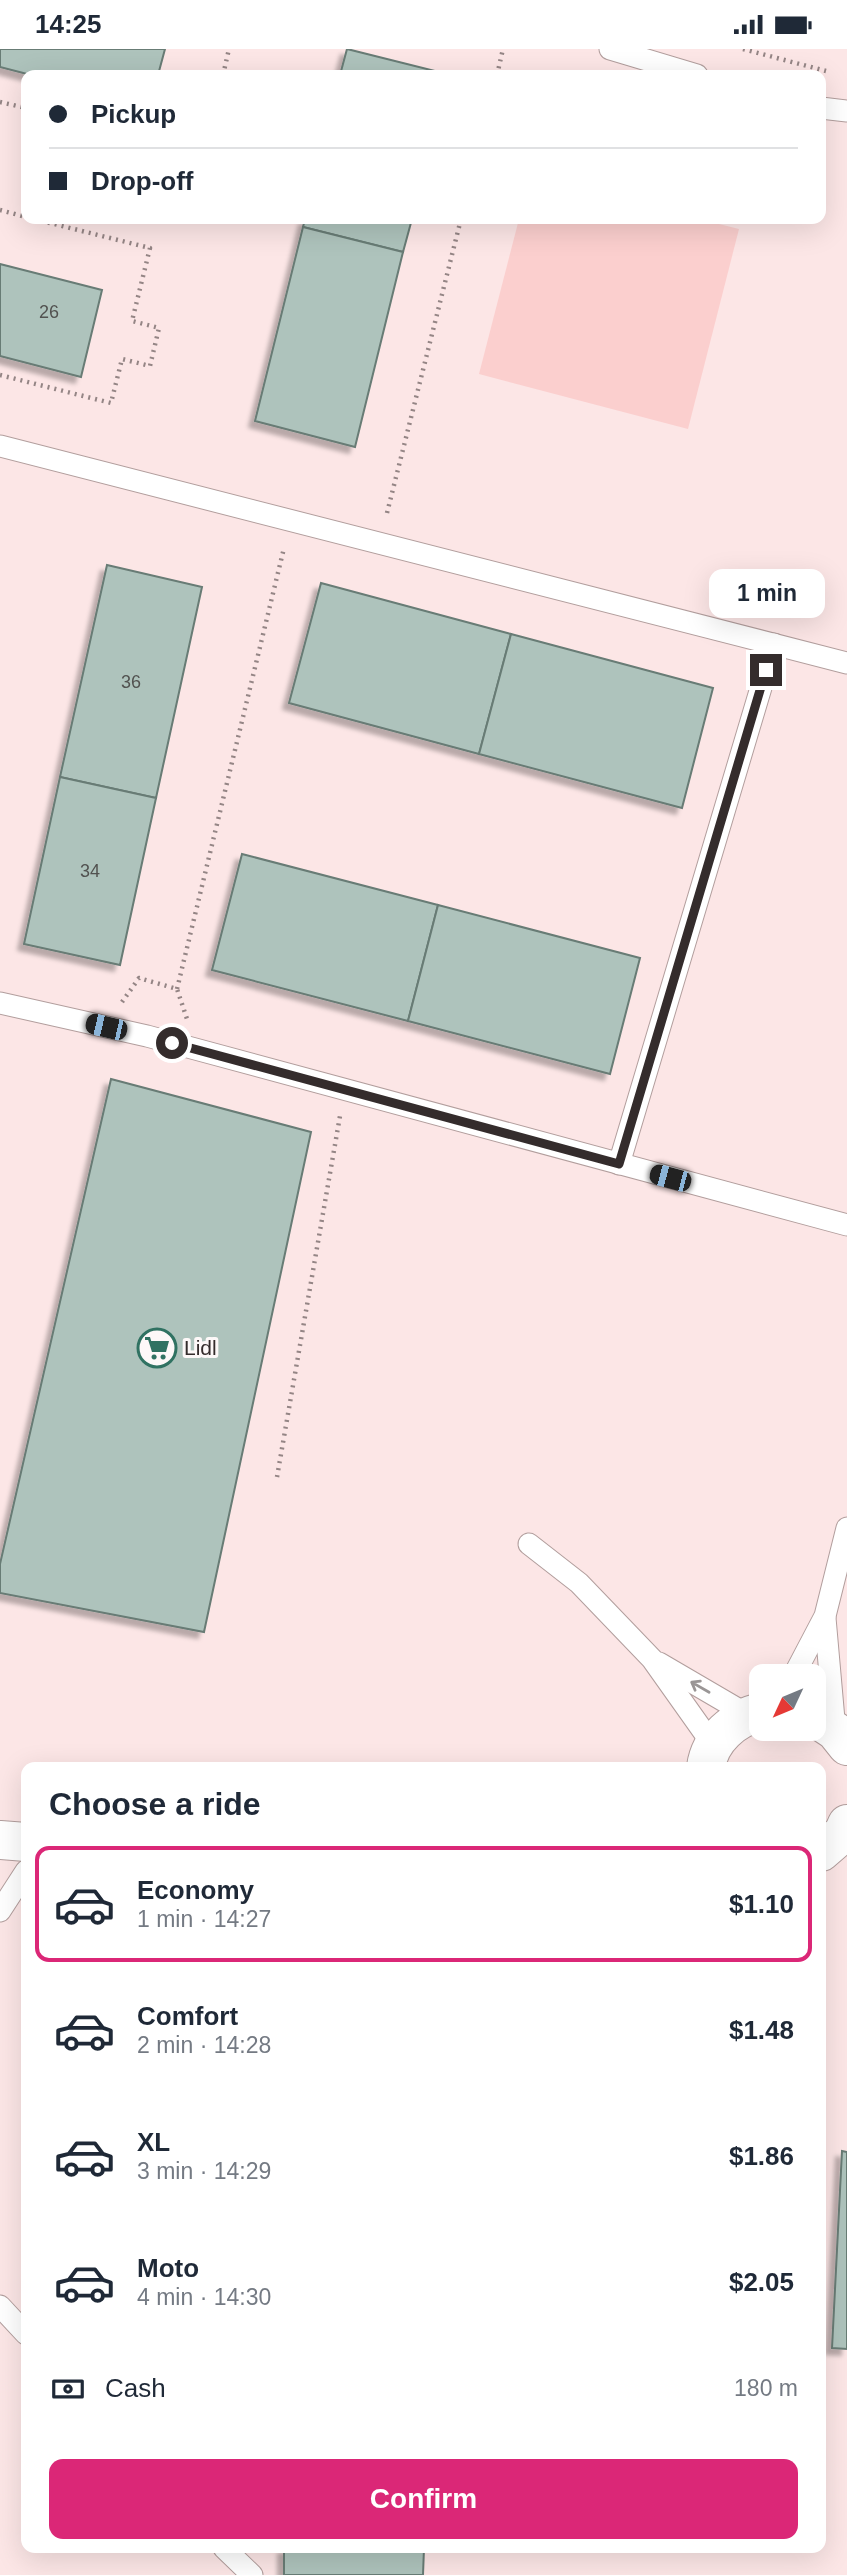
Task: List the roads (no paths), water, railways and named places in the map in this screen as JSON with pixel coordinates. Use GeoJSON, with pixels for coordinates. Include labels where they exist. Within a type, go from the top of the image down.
{"type":"FeatureCollection","features":[{"type":"Feature","properties":{"kind":"main road"},"geometry":{"type":"LineString","coordinates":[[702,1760],[728,1728],[749,1716]]}},
{"type":"Feature","properties":{"kind":"main road"},"geometry":{"type":"LineString","coordinates":[[826,1849],[843,1833],[847,1824]]}},
{"type":"Feature","properties":{"kind":"main road"},"geometry":{"type":"LineString","coordinates":[[0,1840],[21,1842]]}},
{"type":"Feature","properties":{"kind":"main road"},"geometry":{"type":"LineString","coordinates":[[826,1856],[847,1864]]}},
{"type":"Feature","properties":{"kind":"lane"},"geometry":{"type":"LineString","coordinates":[[610,49],[680,70]]}},
{"type":"Feature","properties":{"kind":"lane"},"geometry":{"type":"LineString","coordinates":[[826,109],[847,111]]}},
{"type":"Feature","properties":{"kind":"lane"},"geometry":{"type":"LineString","coordinates":[[0,446],[847,663]]}},
{"type":"Feature","properties":{"kind":"lane"},"geometry":{"type":"LineString","coordinates":[[619,1164],[774,644]]}},
{"type":"Feature","properties":{"kind":"lane"},"geometry":{"type":"LineString","coordinates":[[0,1003],[147,1036],[847,1225]]}},
{"type":"Feature","properties":{"kind":"lane"},"geometry":{"type":"LineString","coordinates":[[800,1664],[825,1616],[847,1528]]}},
{"type":"Feature","properties":{"kind":"lane"},"geometry":{"type":"LineString","coordinates":[[529,1544],[579,1583],[652,1659],[702,1760]]}},
{"type":"Feature","properties":{"kind":"lane"},"geometry":{"type":"LineString","coordinates":[[825,1616],[832,1731]]}},
{"type":"Feature","properties":{"kind":"lane"},"geometry":{"type":"LineString","coordinates":[[652,1659],[749,1710]]}},
{"type":"Feature","properties":{"kind":"lane"},"geometry":{"type":"LineString","coordinates":[[0,1911],[21,1879]]}},
{"type":"Feature","properties":{"kind":"lane"},"geometry":{"type":"LineString","coordinates":[[0,2306],[21,2329]]}},
{"type":"Feature","properties":{"kind":"lane"},"geometry":{"type":"LineString","coordinates":[[229,2553],[252,2575]]}},
{"type":"Feature","properties":{"kind":"place","name":"Lidl"},"geometry":{"type":"Point","coordinates":[157,1348]}}]}
